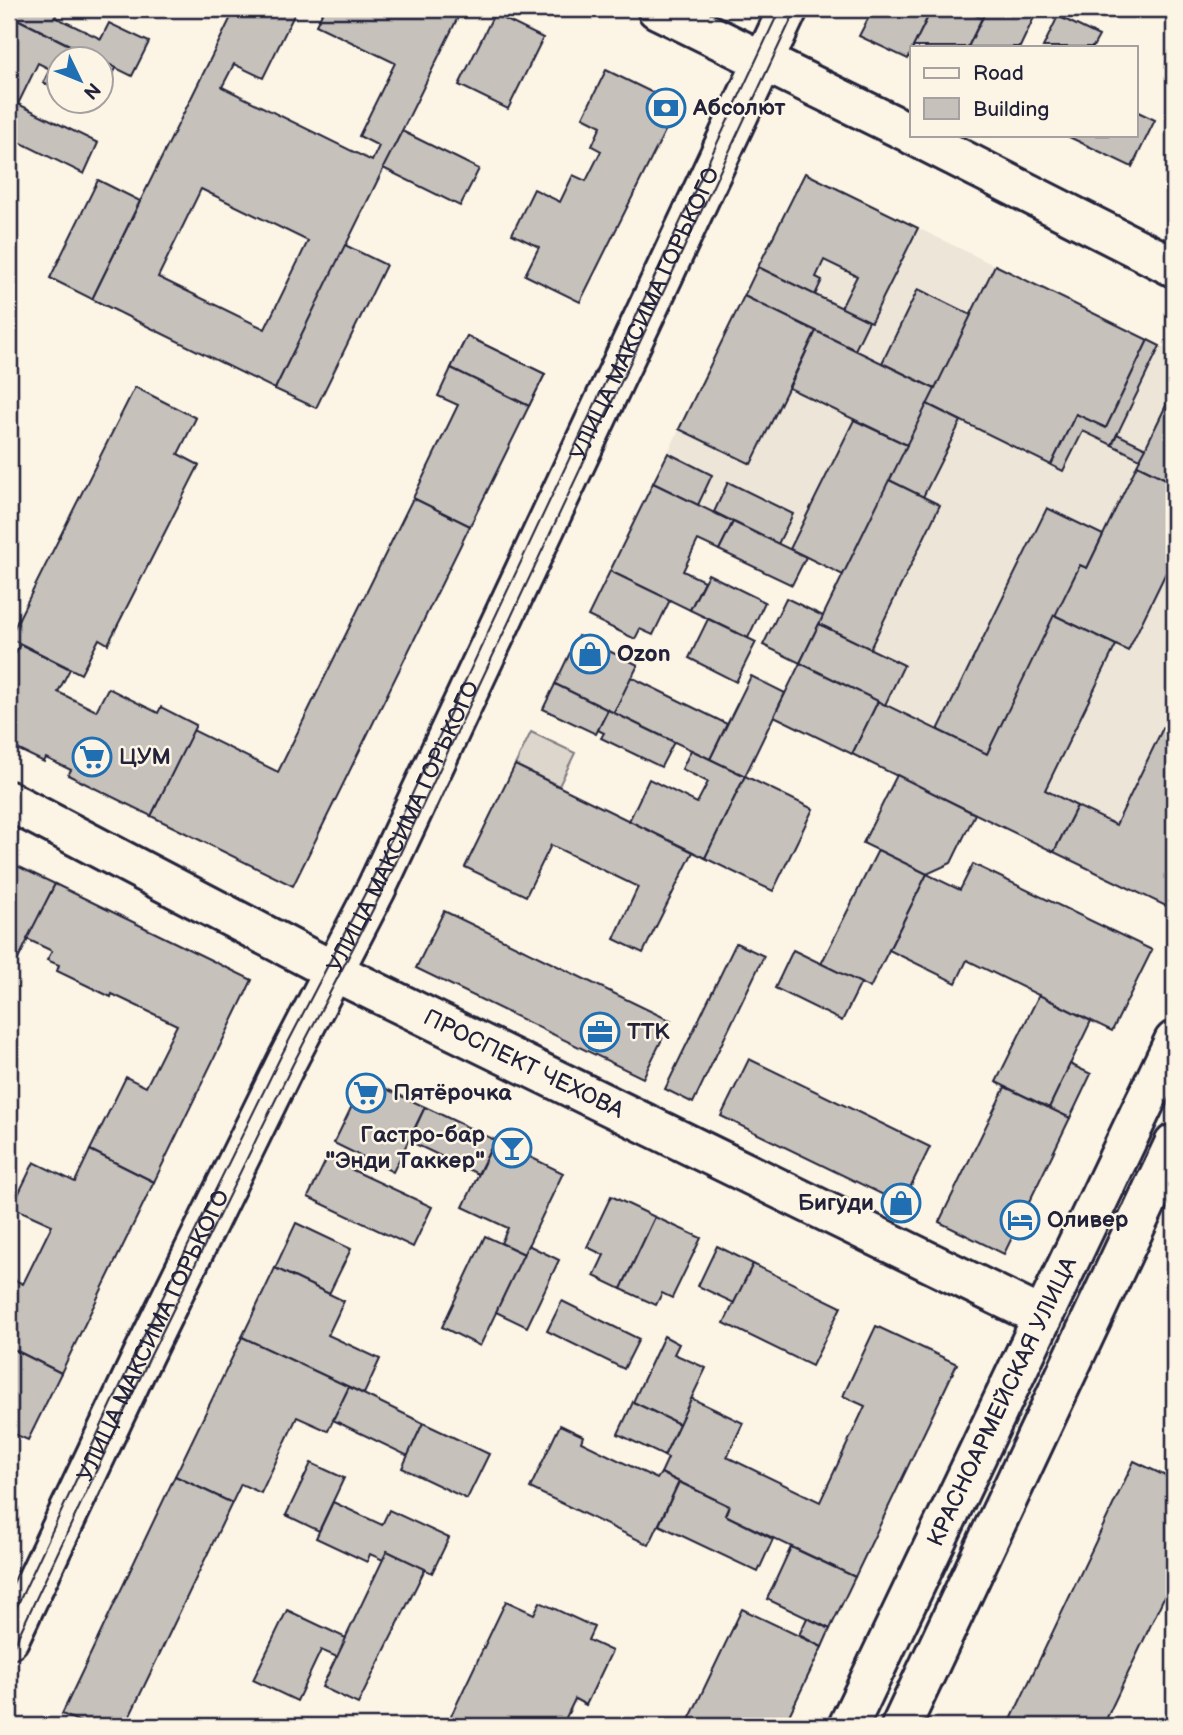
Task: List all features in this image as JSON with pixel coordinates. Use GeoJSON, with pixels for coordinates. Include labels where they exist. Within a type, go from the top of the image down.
{"type":"FeatureCollection","features":[{"type":"Feature","properties":{"kind":"main road"},"geometry":{"type":"LineString","coordinates":[[657,9],[910,134]]}},
{"type":"Feature","properties":{"kind":"main road","name":"УЛИЦА МАКСИМА ГОРЬКОГО"},"geometry":{"type":"LineString","coordinates":[[9,1639],[144,1353],[287,1061],[376,889],[788,9]]}},
{"type":"Feature","properties":{"kind":"main road"},"geometry":{"type":"LineString","coordinates":[[914,136],[1174,267]]}},
{"type":"Feature","properties":{"kind":"main road","name":"ПРОСПЕКТ ЧЕХОВА"},"geometry":{"type":"LineString","coordinates":[[9,801],[335,971],[1042,1317]]}},
{"type":"Feature","properties":{"kind":"main road","name":"КРАСНОАРМЕЙСКАЯ УЛИЦА"},"geometry":{"type":"LineString","coordinates":[[848,1726],[1174,1041]]}},
{"type":"Feature","properties":{"kind":"main road","name":"КРАСНОАРМЕЙСКАЯ УЛИЦА"},"geometry":{"type":"LineString","coordinates":[[901,1726],[1174,1144]]}},
{"type":"Feature","properties":{"kind":"shaded area"},"geometry":{"type":"Polygon","coordinates":[[[805,173],[1174,353],[1172,909],[774,716],[843,575],[653,483],[805,173]]]}},
{"type":"Feature","properties":{"kind":"shaded area"},"geometry":{"type":"Polygon","coordinates":[[[531,732],[575,753],[559,786],[515,765],[531,732]]]}},
{"type":"Feature","properties":{"kind":"building"},"geometry":{"type":"Polygon","coordinates":[[[9,9],[59,9],[55,17],[101,39],[109,23],[149,42],[132,76],[116,68],[116,46],[72,46],[9,15],[9,9]]]}},
{"type":"Feature","properties":{"kind":"building"},"geometry":{"type":"Polygon","coordinates":[[[235,9],[297,9],[263,78],[234,64],[222,87],[372,161],[379,146],[359,136],[395,63],[316,25],[324,9],[462,9],[275,389],[92,299],[235,9]],[[201,189],[158,277],[265,329],[308,241],[201,189]]]}},
{"type":"Feature","properties":{"kind":"building"},"geometry":{"type":"Polygon","coordinates":[[[873,9],[919,9],[929,14],[914,46],[910,46],[908,59],[859,36],[873,9]]]}},
{"type":"Feature","properties":{"kind":"building"},"geometry":{"type":"Polygon","coordinates":[[[932,9],[962,9],[982,18],[968,46],[914,46],[932,9]]]}},
{"type":"Feature","properties":{"kind":"building"},"geometry":{"type":"Polygon","coordinates":[[[987,9],[1038,9],[1020,46],[968,46],[987,9]]]}},
{"type":"Feature","properties":{"kind":"building"},"geometry":{"type":"Polygon","coordinates":[[[494,14],[543,38],[508,109],[459,85],[494,14]]]}},
{"type":"Feature","properties":{"kind":"building"},"geometry":{"type":"Polygon","coordinates":[[[9,15],[71,46],[46,46],[46,67],[38,63],[18,104],[98,143],[84,174],[9,137],[9,15]]]}},
{"type":"Feature","properties":{"kind":"building"},"geometry":{"type":"Polygon","coordinates":[[[1058,16],[1099,36],[1094,46],[1043,46],[1058,16]]]}},
{"type":"Feature","properties":{"kind":"building"},"geometry":{"type":"Polygon","coordinates":[[[606,70],[678,105],[580,302],[525,275],[539,247],[512,234],[534,189],[560,202],[573,175],[586,181],[601,151],[592,146],[601,126],[583,117],[606,70]]]}},
{"type":"Feature","properties":{"kind":"building"},"geometry":{"type":"Polygon","coordinates":[[[1138,112],[1155,120],[1132,167],[1067,136],[1138,136],[1138,112]]]}},
{"type":"Feature","properties":{"kind":"building"},"geometry":{"type":"Polygon","coordinates":[[[402,131],[479,169],[460,206],[383,168],[402,131]]]}},
{"type":"Feature","properties":{"kind":"building"},"geometry":{"type":"Polygon","coordinates":[[[805,173],[918,228],[871,322],[841,308],[857,276],[824,260],[816,277],[822,280],[815,295],[758,267],[805,173]]]}},
{"type":"Feature","properties":{"kind":"building"},"geometry":{"type":"Polygon","coordinates":[[[98,180],[140,201],[92,299],[50,278],[98,180]]]}},
{"type":"Feature","properties":{"kind":"building"},"geometry":{"type":"Polygon","coordinates":[[[345,245],[386,265],[316,408],[275,389],[345,245]]]}},
{"type":"Feature","properties":{"kind":"building"},"geometry":{"type":"Polygon","coordinates":[[[995,265],[1148,340],[1106,428],[1076,414],[1051,465],[927,404],[995,265]]]}},
{"type":"Feature","properties":{"kind":"building"},"geometry":{"type":"Polygon","coordinates":[[[758,267],[869,321],[855,350],[744,296],[758,267]]]}},
{"type":"Feature","properties":{"kind":"building"},"geometry":{"type":"Polygon","coordinates":[[[918,289],[971,315],[935,389],[882,363],[918,289]]]}},
{"type":"Feature","properties":{"kind":"building"},"geometry":{"type":"Polygon","coordinates":[[[744,296],[816,331],[751,464],[679,429],[744,296]]]}},
{"type":"Feature","properties":{"kind":"building"},"geometry":{"type":"Polygon","coordinates":[[[816,331],[935,389],[907,445],[789,388],[816,331]]]}},
{"type":"Feature","properties":{"kind":"building"},"geometry":{"type":"Polygon","coordinates":[[[467,336],[545,374],[529,406],[451,368],[467,336]]]}},
{"type":"Feature","properties":{"kind":"building"},"geometry":{"type":"Polygon","coordinates":[[[467,336],[545,374],[529,406],[451,368],[467,336]]]}},
{"type":"Feature","properties":{"kind":"building"},"geometry":{"type":"Polygon","coordinates":[[[1148,340],[1160,346],[1112,445],[1083,431],[1063,471],[1051,465],[1076,414],[1106,428],[1148,340]]]}},
{"type":"Feature","properties":{"kind":"building"},"geometry":{"type":"Polygon","coordinates":[[[451,368],[529,406],[470,526],[413,498],[458,405],[438,396],[451,368]]]}},
{"type":"Feature","properties":{"kind":"building"},"geometry":{"type":"Polygon","coordinates":[[[135,387],[196,418],[178,454],[199,465],[108,644],[99,639],[81,674],[9,638],[135,387]]]}},
{"type":"Feature","properties":{"kind":"building"},"geometry":{"type":"Polygon","coordinates":[[[1174,389],[1174,483],[1137,465],[1174,389]]]}},
{"type":"Feature","properties":{"kind":"building"},"geometry":{"type":"Polygon","coordinates":[[[927,404],[961,421],[923,497],[889,480],[927,404]]]}},
{"type":"Feature","properties":{"kind":"building"},"geometry":{"type":"Polygon","coordinates":[[[854,420],[907,445],[843,575],[790,549],[854,420]]]}},
{"type":"Feature","properties":{"kind":"building"},"geometry":{"type":"Polygon","coordinates":[[[1117,434],[1146,448],[1140,459],[1112,445],[1117,434]]]}},
{"type":"Feature","properties":{"kind":"building"},"geometry":{"type":"Polygon","coordinates":[[[668,453],[712,475],[698,505],[653,483],[668,453]]]}},
{"type":"Feature","properties":{"kind":"building"},"geometry":{"type":"Polygon","coordinates":[[[1137,465],[1174,483],[1174,556],[1128,651],[1054,615],[1080,565],[1087,568],[1137,465]]]}},
{"type":"Feature","properties":{"kind":"building"},"geometry":{"type":"Polygon","coordinates":[[[889,480],[940,505],[870,649],[819,624],[889,480]]]}},
{"type":"Feature","properties":{"kind":"building"},"geometry":{"type":"Polygon","coordinates":[[[728,482],[793,514],[778,544],[714,512],[728,482]]]}},
{"type":"Feature","properties":{"kind":"building"},"geometry":{"type":"Polygon","coordinates":[[[653,483],[733,522],[719,550],[698,540],[683,571],[704,581],[690,610],[610,571],[653,483]]]}},
{"type":"Feature","properties":{"kind":"building"},"geometry":{"type":"Polygon","coordinates":[[[413,498],[470,526],[293,886],[151,816],[193,730],[278,772],[413,498]]]}},
{"type":"Feature","properties":{"kind":"building"},"geometry":{"type":"Polygon","coordinates":[[[1047,508],[1103,535],[1087,568],[1080,565],[987,754],[938,730],[1047,508]]]}},
{"type":"Feature","properties":{"kind":"building"},"geometry":{"type":"Polygon","coordinates":[[[733,522],[806,557],[792,585],[719,550],[733,522]]]}},
{"type":"Feature","properties":{"kind":"building"},"geometry":{"type":"Polygon","coordinates":[[[610,571],[670,600],[653,635],[640,629],[635,639],[588,616],[610,571]]]}},
{"type":"Feature","properties":{"kind":"building"},"geometry":{"type":"Polygon","coordinates":[[[708,574],[765,602],[748,638],[690,610],[708,574]]]}},
{"type":"Feature","properties":{"kind":"building"},"geometry":{"type":"Polygon","coordinates":[[[786,598],[823,616],[800,663],[763,645],[786,598]]]}},
{"type":"Feature","properties":{"kind":"building"},"geometry":{"type":"Polygon","coordinates":[[[1054,615],[1116,645],[1045,790],[1077,806],[1054,852],[852,754],[878,701],[987,754],[1054,615]]]}},
{"type":"Feature","properties":{"kind":"building"},"geometry":{"type":"Polygon","coordinates":[[[708,619],[756,642],[736,682],[689,658],[708,619]]]}},
{"type":"Feature","properties":{"kind":"building"},"geometry":{"type":"Polygon","coordinates":[[[819,624],[904,665],[885,705],[800,663],[819,624]]]}},
{"type":"Feature","properties":{"kind":"building"},"geometry":{"type":"Polygon","coordinates":[[[578,636],[638,665],[614,713],[555,684],[578,636]]]}},
{"type":"Feature","properties":{"kind":"building"},"geometry":{"type":"Polygon","coordinates":[[[20,644],[70,669],[58,692],[96,711],[108,688],[158,713],[161,707],[196,725],[151,816],[68,775],[71,770],[46,758],[44,762],[9,745],[9,667],[20,644]]]}},
{"type":"Feature","properties":{"kind":"building"},"geometry":{"type":"Polygon","coordinates":[[[800,663],[878,701],[852,754],[774,716],[800,663]]]}},
{"type":"Feature","properties":{"kind":"building"},"geometry":{"type":"Polygon","coordinates":[[[751,676],[785,693],[745,776],[710,759],[751,676]]]}},
{"type":"Feature","properties":{"kind":"building"},"geometry":{"type":"Polygon","coordinates":[[[631,677],[727,724],[710,759],[614,713],[631,677]]]}},
{"type":"Feature","properties":{"kind":"building"},"geometry":{"type":"Polygon","coordinates":[[[555,684],[608,710],[596,734],[543,709],[555,684]]]}},
{"type":"Feature","properties":{"kind":"building"},"geometry":{"type":"Polygon","coordinates":[[[1174,705],[1172,909],[1054,852],[1077,806],[1116,825],[1174,705]]]}},
{"type":"Feature","properties":{"kind":"building"},"geometry":{"type":"Polygon","coordinates":[[[608,710],[674,742],[661,767],[601,738],[604,733],[598,730],[608,710]]]}},
{"type":"Feature","properties":{"kind":"building"},"geometry":{"type":"Polygon","coordinates":[[[691,750],[745,776],[705,858],[629,821],[649,779],[697,803],[708,782],[682,769],[691,750]]]}},
{"type":"Feature","properties":{"kind":"building"},"geometry":{"type":"Polygon","coordinates":[[[515,765],[693,852],[643,953],[614,939],[638,887],[551,845],[526,896],[465,867],[515,765]]]}},
{"type":"Feature","properties":{"kind":"building"},"geometry":{"type":"Polygon","coordinates":[[[897,775],[975,814],[951,863],[927,874],[863,843],[897,775]]]}},
{"type":"Feature","properties":{"kind":"building"},"geometry":{"type":"Polygon","coordinates":[[[745,776],[813,809],[773,891],[705,858],[745,776]]]}},
{"type":"Feature","properties":{"kind":"building"},"geometry":{"type":"Polygon","coordinates":[[[878,850],[927,874],[870,988],[821,964],[878,850]]]}},
{"type":"Feature","properties":{"kind":"building"},"geometry":{"type":"Polygon","coordinates":[[[9,862],[55,884],[9,978],[9,862]]]}},
{"type":"Feature","properties":{"kind":"building"},"geometry":{"type":"Polygon","coordinates":[[[973,864],[1152,950],[1112,1031],[967,960],[956,983],[889,950],[927,874],[960,890],[973,864]]]}},
{"type":"Feature","properties":{"kind":"building"},"geometry":{"type":"Polygon","coordinates":[[[55,884],[252,980],[154,1182],[90,1150],[126,1077],[146,1087],[177,1025],[57,971],[59,965],[47,960],[52,951],[27,939],[55,884]]]}},
{"type":"Feature","properties":{"kind":"building"},"geometry":{"type":"Polygon","coordinates":[[[444,911],[671,1021],[643,1078],[416,968],[444,911]]]}},
{"type":"Feature","properties":{"kind":"building"},"geometry":{"type":"Polygon","coordinates":[[[736,943],[764,956],[693,1103],[665,1089],[736,943]]]}},
{"type":"Feature","properties":{"kind":"building"},"geometry":{"type":"Polygon","coordinates":[[[793,950],[861,983],[842,1021],[775,988],[793,950]]]}},
{"type":"Feature","properties":{"kind":"building"},"geometry":{"type":"Polygon","coordinates":[[[1039,995],[1091,1021],[1049,1108],[996,1082],[1039,995]]]}},
{"type":"Feature","properties":{"kind":"building"},"geometry":{"type":"Polygon","coordinates":[[[749,1059],[930,1147],[902,1204],[721,1116],[749,1059]]]}},
{"type":"Feature","properties":{"kind":"building"},"geometry":{"type":"Polygon","coordinates":[[[1070,1064],[1091,1074],[1070,1118],[1049,1108],[1070,1064]]]}},
{"type":"Feature","properties":{"kind":"building"},"geometry":{"type":"Polygon","coordinates":[[[365,1079],[425,1107],[393,1172],[334,1143],[365,1079]]]}},
{"type":"Feature","properties":{"kind":"building"},"geometry":{"type":"Polygon","coordinates":[[[1005,1087],[1070,1118],[1004,1254],[939,1222],[1005,1087]]]}},
{"type":"Feature","properties":{"kind":"building"},"geometry":{"type":"Polygon","coordinates":[[[425,1107],[495,1140],[478,1174],[409,1141],[425,1107]]]}},
{"type":"Feature","properties":{"kind":"building"},"geometry":{"type":"Polygon","coordinates":[[[495,1140],[563,1173],[524,1254],[501,1243],[508,1228],[463,1207],[495,1140]]]}},
{"type":"Feature","properties":{"kind":"building"},"geometry":{"type":"Polygon","coordinates":[[[90,1150],[154,1182],[61,1373],[9,1347],[9,1277],[23,1284],[52,1225],[12,1207],[34,1162],[75,1182],[90,1150]]]}},
{"type":"Feature","properties":{"kind":"building"},"geometry":{"type":"Polygon","coordinates":[[[327,1158],[432,1207],[413,1247],[308,1197],[327,1158]]]}},
{"type":"Feature","properties":{"kind":"building"},"geometry":{"type":"Polygon","coordinates":[[[611,1196],[655,1217],[621,1289],[594,1276],[604,1255],[587,1247],[611,1196]]]}},
{"type":"Feature","properties":{"kind":"building"},"geometry":{"type":"Polygon","coordinates":[[[655,1217],[701,1238],[672,1298],[662,1293],[656,1305],[621,1289],[655,1217]]]}},
{"type":"Feature","properties":{"kind":"building"},"geometry":{"type":"Polygon","coordinates":[[[296,1223],[351,1249],[329,1294],[275,1268],[296,1223]]]}},
{"type":"Feature","properties":{"kind":"building"},"geometry":{"type":"Polygon","coordinates":[[[485,1236],[524,1254],[480,1346],[442,1327],[485,1236]]]}},
{"type":"Feature","properties":{"kind":"building"},"geometry":{"type":"Polygon","coordinates":[[[528,1245],[559,1260],[527,1327],[496,1312],[528,1245]]]}},
{"type":"Feature","properties":{"kind":"building"},"geometry":{"type":"Polygon","coordinates":[[[717,1246],[753,1264],[734,1303],[698,1286],[717,1246]]]}},
{"type":"Feature","properties":{"kind":"building"},"geometry":{"type":"Polygon","coordinates":[[[753,1264],[841,1307],[812,1366],[724,1323],[753,1264]]]}},
{"type":"Feature","properties":{"kind":"building"},"geometry":{"type":"Polygon","coordinates":[[[275,1268],[344,1301],[328,1335],[380,1359],[364,1394],[242,1337],[275,1268]]]}},
{"type":"Feature","properties":{"kind":"building"},"geometry":{"type":"Polygon","coordinates":[[[562,1301],[639,1339],[624,1369],[547,1331],[562,1301]]]}},
{"type":"Feature","properties":{"kind":"building"},"geometry":{"type":"Polygon","coordinates":[[[876,1326],[957,1364],[855,1577],[725,1515],[729,1506],[661,1473],[668,1458],[664,1456],[691,1398],[743,1423],[727,1457],[820,1502],[865,1406],[843,1396],[876,1326]]]}},
{"type":"Feature","properties":{"kind":"building"},"geometry":{"type":"Polygon","coordinates":[[[664,1336],[679,1344],[674,1354],[706,1368],[679,1424],[633,1402],[664,1336]]]}},
{"type":"Feature","properties":{"kind":"building"},"geometry":{"type":"Polygon","coordinates":[[[242,1337],[349,1387],[328,1431],[297,1417],[261,1493],[241,1484],[232,1503],[175,1476],[242,1337]]]}},
{"type":"Feature","properties":{"kind":"building"},"geometry":{"type":"Polygon","coordinates":[[[9,1347],[61,1373],[28,1440],[10,1432],[9,1435],[9,1347]]]}},
{"type":"Feature","properties":{"kind":"building"},"geometry":{"type":"Polygon","coordinates":[[[349,1387],[423,1423],[408,1456],[333,1420],[349,1387]]]}},
{"type":"Feature","properties":{"kind":"building"},"geometry":{"type":"Polygon","coordinates":[[[633,1402],[679,1424],[664,1456],[618,1434],[633,1402]]]}},
{"type":"Feature","properties":{"kind":"building"},"geometry":{"type":"Polygon","coordinates":[[[423,1423],[489,1454],[467,1499],[402,1468],[423,1423]]]}},
{"type":"Feature","properties":{"kind":"building"},"geometry":{"type":"Polygon","coordinates":[[[560,1425],[583,1436],[581,1442],[657,1479],[661,1473],[679,1482],[649,1545],[530,1488],[560,1425]]]}},
{"type":"Feature","properties":{"kind":"building"},"geometry":{"type":"Polygon","coordinates":[[[1134,1461],[1174,1480],[1174,1576],[1103,1726],[1008,1726],[1134,1461]]]}},
{"type":"Feature","properties":{"kind":"building"},"geometry":{"type":"Polygon","coordinates":[[[311,1463],[344,1478],[319,1531],[286,1515],[311,1463]]]}},
{"type":"Feature","properties":{"kind":"building"},"geometry":{"type":"Polygon","coordinates":[[[175,1476],[232,1503],[125,1726],[89,1726],[62,1714],[175,1476]]]}},
{"type":"Feature","properties":{"kind":"building"},"geometry":{"type":"Polygon","coordinates":[[[679,1482],[729,1506],[725,1515],[773,1539],[758,1572],[659,1525],[679,1482]]]}},
{"type":"Feature","properties":{"kind":"building"},"geometry":{"type":"Polygon","coordinates":[[[333,1502],[382,1525],[389,1510],[449,1538],[432,1573],[387,1551],[383,1560],[370,1554],[367,1562],[316,1538],[333,1502]]]}},
{"type":"Feature","properties":{"kind":"building"},"geometry":{"type":"Polygon","coordinates":[[[791,1547],[855,1577],[830,1629],[767,1599],[791,1547]]]}},
{"type":"Feature","properties":{"kind":"building"},"geometry":{"type":"Polygon","coordinates":[[[387,1551],[425,1569],[358,1704],[322,1687],[387,1551]]]}},
{"type":"Feature","properties":{"kind":"building"},"geometry":{"type":"Polygon","coordinates":[[[506,1601],[534,1614],[540,1602],[594,1627],[588,1640],[612,1651],[586,1705],[575,1699],[562,1726],[466,1726],[450,1718],[506,1601]]]}},
{"type":"Feature","properties":{"kind":"building"},"geometry":{"type":"Polygon","coordinates":[[[742,1609],[822,1647],[784,1726],[686,1726],[742,1609]]]}},
{"type":"Feature","properties":{"kind":"building"},"geometry":{"type":"Polygon","coordinates":[[[287,1610],[346,1638],[337,1657],[321,1650],[297,1701],[253,1680],[287,1610]]]}},
{"type":"Feature","properties":{"kind":"building"},"geometry":{"type":"Polygon","coordinates":[[[807,1618],[830,1629],[822,1647],[799,1635],[807,1618]]]}},
{"type":"Feature","properties":{"kind":"tram line"},"geometry":{"type":"LineString","coordinates":[[9,1623],[137,1350],[280,1058],[370,884],[780,9]]}},
{"type":"Feature","properties":{"kind":"tram line"},"geometry":{"type":"LineString","coordinates":[[9,1656],[150,1357],[293,1064],[383,890],[796,9]]}},
{"type":"Feature","properties":{"kind":"place","name":"Абсолют"},"geometry":{"type":"Point","coordinates":[666,108]}},
{"type":"Feature","properties":{"kind":"place","name":"Ozon"},"geometry":{"type":"Point","coordinates":[590,654]}},
{"type":"Feature","properties":{"kind":"place","name":"ЦУМ"},"geometry":{"type":"Point","coordinates":[92,757]}},
{"type":"Feature","properties":{"kind":"place","name":"ТТК"},"geometry":{"type":"Point","coordinates":[600,1032]}},
{"type":"Feature","properties":{"kind":"place","name":"Пятёрочка"},"geometry":{"type":"Point","coordinates":[366,1093]}},
{"type":"Feature","properties":{"kind":"place","name":"Гастро-бар \"Энди Таккер\""},"geometry":{"type":"Point","coordinates":[512,1148]}},
{"type":"Feature","properties":{"kind":"place","name":"Бигуди"},"geometry":{"type":"Point","coordinates":[901,1203]}},
{"type":"Feature","properties":{"kind":"place","name":"Оливер"},"geometry":{"type":"Point","coordinates":[1020,1220]}}]}
